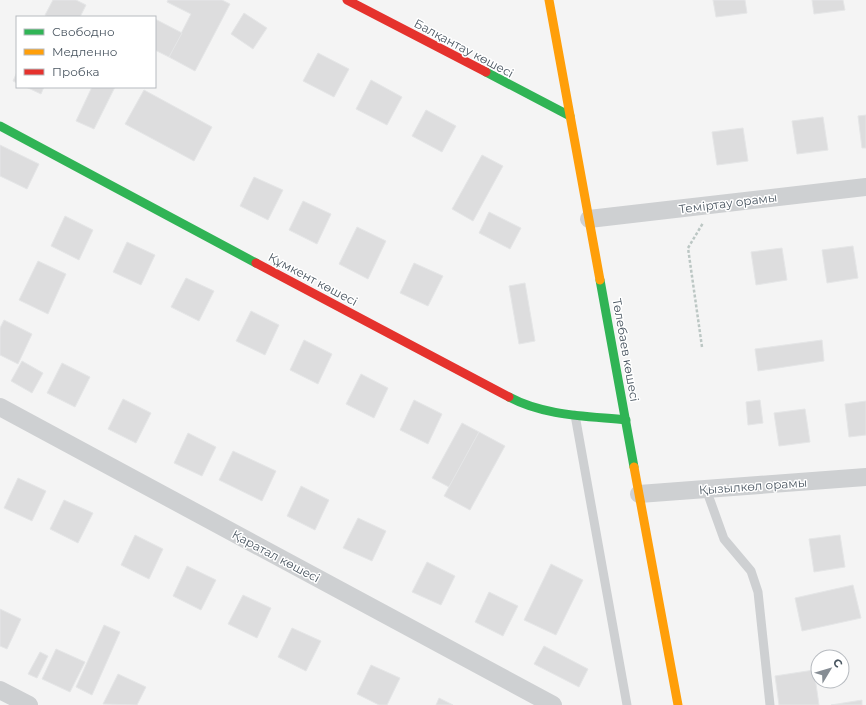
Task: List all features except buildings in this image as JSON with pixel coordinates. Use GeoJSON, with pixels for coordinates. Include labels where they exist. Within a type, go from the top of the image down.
{"type":"FeatureCollection","features":[{"type":"Feature","properties":{"kind":"street","name":"Балқантау көшесі"},"geometry":{"type":"LineString","coordinates":[[347,0],[570,116]]}},
{"type":"Feature","properties":{"kind":"street","name":"Төлебаев көшесі"},"geometry":{"type":"LineString","coordinates":[[549,0],[678,705]]}},
{"type":"Feature","properties":{"kind":"street","name":"Құмкент көшесі"},"geometry":{"type":"LineString","coordinates":[[0,126],[524,405],[575,415],[626,420]]}},
{"type":"Feature","properties":{"kind":"street","name":"Теміртау орамы"},"geometry":{"type":"LineString","coordinates":[[589,219],[866,187]]}},
{"type":"Feature","properties":{"kind":"street","name":"Қаратал көшесі"},"geometry":{"type":"LineString","coordinates":[[0,407],[553,705]]}},
{"type":"Feature","properties":{"kind":"street","name":"Қызылкөл орамы"},"geometry":{"type":"LineString","coordinates":[[639,494],[866,477]]}},
{"type":"Feature","properties":{"kind":"street"},"geometry":{"type":"LineString","coordinates":[[0,690],[29,705]]}},
{"type":"Feature","properties":{"kind":"lane"},"geometry":{"type":"LineString","coordinates":[[575,415],[627,705]]}},
{"type":"Feature","properties":{"kind":"lane"},"geometry":{"type":"LineString","coordinates":[[706,489],[724,539],[751,571],[758,592],[770,705]]}},
{"type":"Feature","properties":{"kind":"path"},"geometry":{"type":"LineString","coordinates":[[702,347],[688,248],[704,222]]}},
{"type":"Feature","properties":{"kind":"traffic: fast"},"geometry":{"type":"LineString","coordinates":[[486,72],[570,116]]}},
{"type":"Feature","properties":{"kind":"traffic: fast"},"geometry":{"type":"LineString","coordinates":[[0,126],[256,263]]}},
{"type":"Feature","properties":{"kind":"traffic: fast"},"geometry":{"type":"LineString","coordinates":[[600,280],[634,467]]}},
{"type":"Feature","properties":{"kind":"traffic: fast"},"geometry":{"type":"LineString","coordinates":[[509,397],[522,403],[551,412],[626,420]]}},
{"type":"Feature","properties":{"kind":"traffic: slow"},"geometry":{"type":"LineString","coordinates":[[549,0],[600,280]]}},
{"type":"Feature","properties":{"kind":"traffic: slow"},"geometry":{"type":"LineString","coordinates":[[634,467],[678,705]]}},
{"type":"Feature","properties":{"kind":"traffic: jam"},"geometry":{"type":"LineString","coordinates":[[347,0],[486,72]]}},
{"type":"Feature","properties":{"kind":"traffic: jam"},"geometry":{"type":"LineString","coordinates":[[256,263],[509,397]]}}]}
